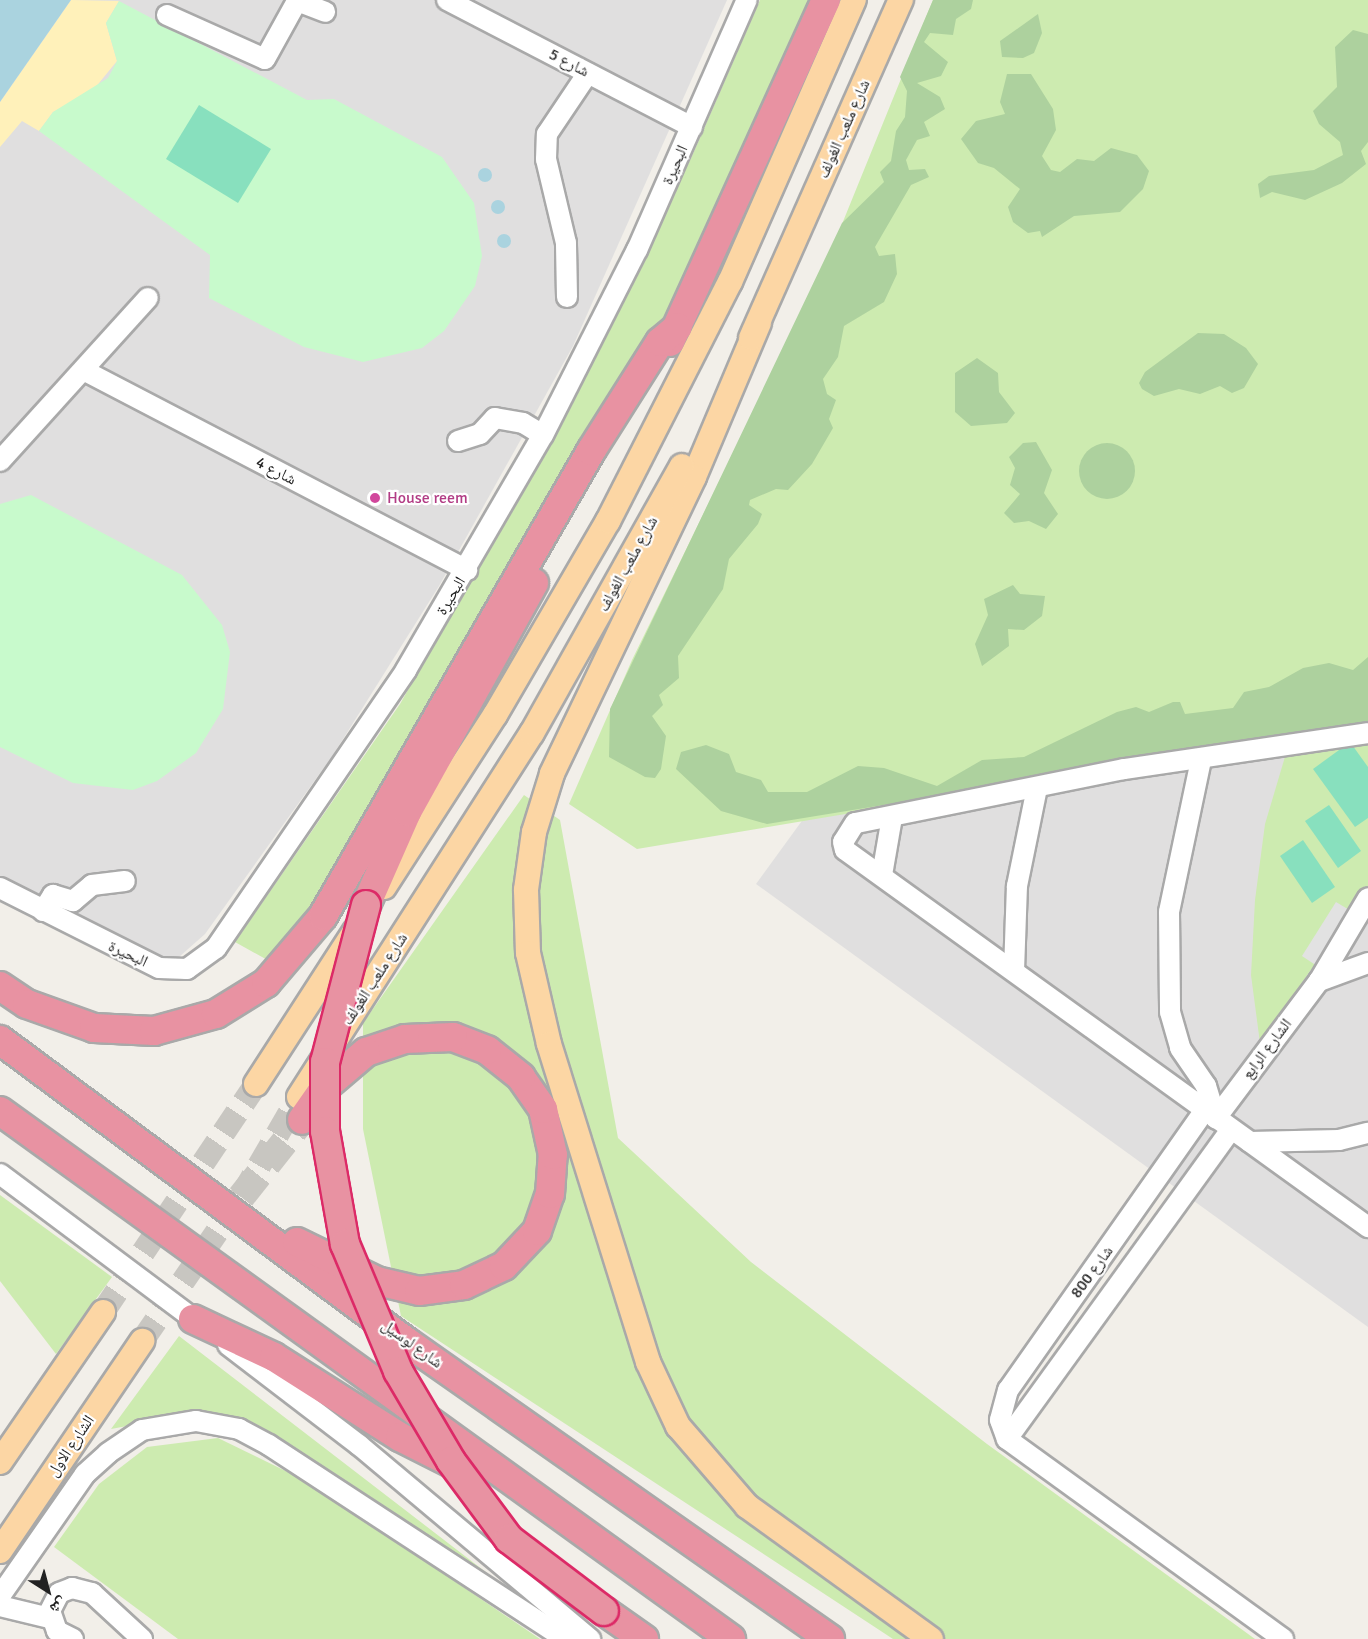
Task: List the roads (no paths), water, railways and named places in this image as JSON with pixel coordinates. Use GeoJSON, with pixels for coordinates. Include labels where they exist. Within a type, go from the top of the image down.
{"type":"FeatureCollection","features":[{"type":"Feature","properties":{"kind":"highway"},"geometry":{"type":"LineString","coordinates":[[652,1639],[623,1624],[509,1539],[421,1415],[358,1281],[329,1165],[325,1062],[366,905],[407,812],[678,327],[826,0]]}},
{"type":"Feature","properties":{"kind":"highway"},"geometry":{"type":"LineString","coordinates":[[0,986],[27,1004],[94,1028],[154,1031],[216,1014],[266,983],[323,916],[579,472],[660,342],[678,327]]}},
{"type":"Feature","properties":{"kind":"highway"},"geometry":{"type":"LineString","coordinates":[[244,1217],[377,1281],[419,1291],[464,1285],[504,1266],[537,1231],[549,1194],[554,1155],[543,1109],[521,1077],[487,1050],[453,1036],[405,1039],[366,1052],[300,1109]]}},
{"type":"Feature","properties":{"kind":"highway","name":"شارع لوسيل"},"geometry":{"type":"LineString","coordinates":[[0,1040],[244,1217],[407,1342],[830,1639]]}},
{"type":"Feature","properties":{"kind":"highway"},"geometry":{"type":"LineString","coordinates":[[0,1111],[562,1520],[731,1639]]}},
{"type":"Feature","properties":{"kind":"highway"},"geometry":{"type":"LineString","coordinates":[[193,1319],[274,1357],[400,1437],[562,1520]]}},
{"type":"Feature","properties":{"kind":"main road"},"geometry":{"type":"LineString","coordinates":[[256,1084],[495,716],[608,521],[725,292],[854,0]]}},
{"type":"Feature","properties":{"kind":"main road","name":"شارع ملعب الغولف"},"geometry":{"type":"LineString","coordinates":[[300,1109],[532,733],[759,323],[901,0]]}},
{"type":"Feature","properties":{"kind":"main road"},"geometry":{"type":"LineString","coordinates":[[759,323],[694,477],[552,774],[533,844],[528,953],[549,1044],[648,1362],[678,1426],[747,1506],[931,1639]]}},
{"type":"Feature","properties":{"kind":"main road"},"geometry":{"type":"LineString","coordinates":[[0,1462],[103,1312]]}},
{"type":"Feature","properties":{"kind":"main road","name":"الشارع الاول"},"geometry":{"type":"LineString","coordinates":[[0,1551],[141,1341]]}},
{"type":"Feature","properties":{"kind":"street","name":"شارع 5"},"geometry":{"type":"LineString","coordinates":[[447,0],[692,127]]}},
{"type":"Feature","properties":{"kind":"street","name":"البحيرة"},"geometry":{"type":"LineString","coordinates":[[0,888],[159,968],[174,971],[199,964],[216,948],[298,834],[467,570],[543,435],[692,127],[747,0]]}},
{"type":"Feature","properties":{"kind":"street"},"geometry":{"type":"LineString","coordinates":[[166,15],[265,59],[297,1],[326,10]]}},
{"type":"Feature","properties":{"kind":"street"},"geometry":{"type":"LineString","coordinates":[[567,297],[567,243],[546,159],[547,134],[588,73]]}},
{"type":"Feature","properties":{"kind":"street"},"geometry":{"type":"LineString","coordinates":[[0,461],[85,371],[148,298]]}},
{"type":"Feature","properties":{"kind":"street","name":"شارع 4"},"geometry":{"type":"LineString","coordinates":[[85,371],[467,570]]}},
{"type":"Feature","properties":{"kind":"street"},"geometry":{"type":"LineString","coordinates":[[458,441],[480,434],[495,418],[523,423],[543,435]]}},
{"type":"Feature","properties":{"kind":"street"},"geometry":{"type":"LineString","coordinates":[[1368,733],[1037,788],[855,823],[843,842],[845,850],[1368,1227]]}},
{"type":"Feature","properties":{"kind":"street"},"geometry":{"type":"LineString","coordinates":[[1201,760],[1169,912],[1170,1002],[1180,1048],[1206,1086],[1217,1119]]}},
{"type":"Feature","properties":{"kind":"street"},"geometry":{"type":"LineString","coordinates":[[1014,971],[1017,886],[1037,788]]}},
{"type":"Feature","properties":{"kind":"street"},"geometry":{"type":"LineString","coordinates":[[882,875],[892,817]]}},
{"type":"Feature","properties":{"kind":"street"},"geometry":{"type":"LineString","coordinates":[[43,910],[53,896],[73,901],[92,885],[125,880]]}},
{"type":"Feature","properties":{"kind":"street","name":"الشارع الرابع"},"geometry":{"type":"LineString","coordinates":[[1217,1119],[1319,981],[1368,898]]}},
{"type":"Feature","properties":{"kind":"street"},"geometry":{"type":"LineString","coordinates":[[1319,981],[1368,963]]}},
{"type":"Feature","properties":{"kind":"street","name":"شارع 800"},"geometry":{"type":"LineString","coordinates":[[1006,1439],[1000,1420],[1008,1390],[1154,1187],[1217,1119]]}},
{"type":"Feature","properties":{"kind":"street","name":"شارع 800"},"geometry":{"type":"LineString","coordinates":[[1006,1439],[1178,1204],[1217,1119]]}},
{"type":"Feature","properties":{"kind":"street"},"geometry":{"type":"LineString","coordinates":[[1250,1142],[1339,1140],[1368,1133]]}},
{"type":"Feature","properties":{"kind":"street"},"geometry":{"type":"LineString","coordinates":[[0,1174],[359,1445],[590,1639]]}},
{"type":"Feature","properties":{"kind":"street"},"geometry":{"type":"LineString","coordinates":[[1154,1187],[1178,1204]]}},
{"type":"Feature","properties":{"kind":"street","name":"الشارع الاول"},"geometry":{"type":"LineString","coordinates":[[0,1596],[85,1474],[132,1435],[171,1422],[239,1429],[269,1445],[566,1639]]}},
{"type":"Feature","properties":{"kind":"street"},"geometry":{"type":"LineString","coordinates":[[1006,1439],[1283,1639]]}},
{"type":"Feature","properties":{"kind":"street"},"geometry":{"type":"LineString","coordinates":[[50,1618],[59,1593],[79,1588],[142,1639]]}},
{"type":"Feature","properties":{"kind":"street"},"geometry":{"type":"LineString","coordinates":[[0,1606],[50,1618],[57,1630],[73,1639]]}},
{"type":"Feature","properties":{"kind":"water"},"geometry":{"type":"Polygon","coordinates":[[[0,0],[71,0],[0,102],[0,0]]]}},
{"type":"Feature","properties":{"kind":"water"},"geometry":{"type":"Polygon","coordinates":[[[485,168],[490,170],[492,175],[490,180],[485,182],[480,180],[478,175],[480,170],[485,168]]]}},
{"type":"Feature","properties":{"kind":"water"},"geometry":{"type":"Polygon","coordinates":[[[498,200],[503,202],[505,207],[503,212],[498,214],[493,212],[491,207],[493,202],[498,200]]]}},
{"type":"Feature","properties":{"kind":"water"},"geometry":{"type":"Polygon","coordinates":[[[504,234],[509,236],[511,241],[509,246],[504,248],[499,246],[497,241],[499,236],[504,234]]]}},
{"type":"Feature","properties":{"kind":"tunnel"},"geometry":{"type":"LineString","coordinates":[[103,1312],[256,1084]]}},
{"type":"Feature","properties":{"kind":"tunnel"},"geometry":{"type":"LineString","coordinates":[[142,1341],[241,1197],[299,1097]]}},
{"type":"Feature","properties":{"kind":"tunnel"},"geometry":{"type":"LineString","coordinates":[[241,1197],[302,1120]]}},
{"type":"Feature","properties":{"kind":"place","name":"House reem"},"geometry":{"type":"Point","coordinates":[375,498]}}]}
